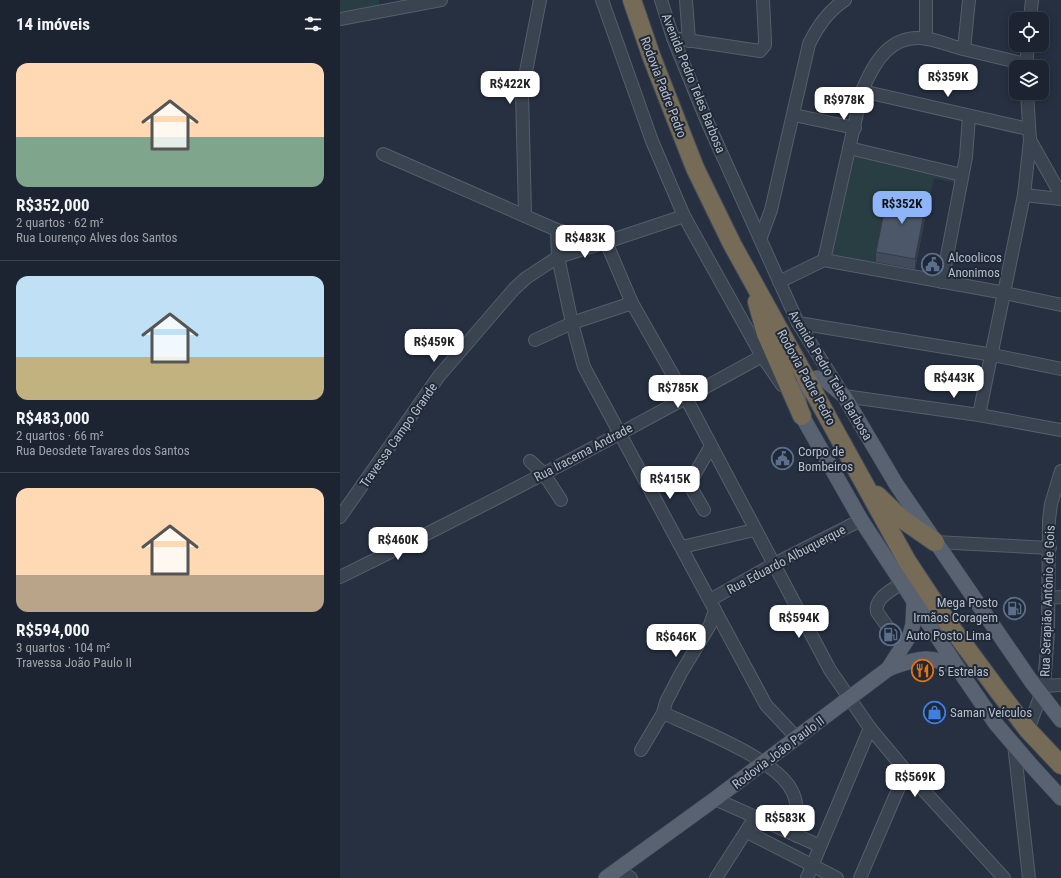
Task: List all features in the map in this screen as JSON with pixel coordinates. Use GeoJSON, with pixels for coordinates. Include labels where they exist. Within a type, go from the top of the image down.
{"type":"FeatureCollection","features":[{"type":"Feature","properties":{"kind":"highway","name":"Rodovia Padre Pedro"},"geometry":{"type":"LineString","coordinates":[[632,0],[652,58],[695,168],[732,244],[907,561],[948,623],[1028,730],[1061,765]]}},
{"type":"Feature","properties":{"kind":"highway"},"geometry":{"type":"LineString","coordinates":[[749,273],[766,334],[802,416]]}},
{"type":"Feature","properties":{"kind":"highway"},"geometry":{"type":"LineString","coordinates":[[865,484],[902,519],[935,542]]}},
{"type":"Feature","properties":{"kind":"main road"},"geometry":{"type":"LineString","coordinates":[[844,396],[825,380],[817,378],[808,380],[800,389],[798,398],[802,416],[862,520],[961,673],[996,724],[1061,798]]}},
{"type":"Feature","properties":{"kind":"main road","name":"Avenida Pedro Teles Barbosa"},"geometry":{"type":"LineString","coordinates":[[844,396],[896,484],[935,542],[1061,720]]}},
{"type":"Feature","properties":{"kind":"main road","name":"Rodovia João Paulo II"},"geometry":{"type":"LineString","coordinates":[[612,874],[715,799],[888,669],[910,635],[913,624],[914,600]]}},
{"type":"Feature","properties":{"kind":"main road"},"geometry":{"type":"LineString","coordinates":[[888,669],[911,660],[934,659],[948,663],[961,673]]}},
{"type":"Feature","properties":{"kind":"street"},"geometry":{"type":"LineString","coordinates":[[340,19],[415,2],[441,0]]}},
{"type":"Feature","properties":{"kind":"street"},"geometry":{"type":"LineString","coordinates":[[525,214],[522,92],[540,0]]}},
{"type":"Feature","properties":{"kind":"street"},"geometry":{"type":"LineString","coordinates":[[602,0],[652,141],[684,216],[762,356],[802,416]]}},
{"type":"Feature","properties":{"kind":"street","name":"Avenida Pedro Teles Barbosa"},"geometry":{"type":"LineString","coordinates":[[661,0],[673,38],[706,119],[779,282],[798,323],[844,396]]}},
{"type":"Feature","properties":{"kind":"street"},"geometry":{"type":"LineString","coordinates":[[686,0],[689,41]]}},
{"type":"Feature","properties":{"kind":"street"},"geometry":{"type":"LineString","coordinates":[[673,38],[760,51],[765,46],[763,0]]}},
{"type":"Feature","properties":{"kind":"street"},"geometry":{"type":"LineString","coordinates":[[926,0],[926,39]]}},
{"type":"Feature","properties":{"kind":"street"},"geometry":{"type":"LineString","coordinates":[[964,49],[968,0]]}},
{"type":"Feature","properties":{"kind":"street"},"geometry":{"type":"LineString","coordinates":[[1031,12],[1032,0]]}},
{"type":"Feature","properties":{"kind":"street"},"geometry":{"type":"LineString","coordinates":[[760,238],[771,210],[794,115],[809,44],[817,28],[841,1]]}},
{"type":"Feature","properties":{"kind":"street"},"geometry":{"type":"LineString","coordinates":[[824,260],[862,91],[872,68],[880,57],[892,46],[904,40],[926,39],[1009,61]]}},
{"type":"Feature","properties":{"kind":"street"},"geometry":{"type":"LineString","coordinates":[[862,91],[969,116],[1030,134],[1061,195]]}},
{"type":"Feature","properties":{"kind":"street"},"geometry":{"type":"LineString","coordinates":[[980,415],[1024,195],[1030,134],[1028,100]]}},
{"type":"Feature","properties":{"kind":"street"},"geometry":{"type":"LineString","coordinates":[[794,115],[854,128]]}},
{"type":"Feature","properties":{"kind":"street"},"geometry":{"type":"LineString","coordinates":[[942,282],[962,175],[969,116]]}},
{"type":"Feature","properties":{"kind":"street"},"geometry":{"type":"LineString","coordinates":[[849,148],[962,175]]}},
{"type":"Feature","properties":{"kind":"street"},"geometry":{"type":"LineString","coordinates":[[383,154],[525,214],[557,230],[606,242],[632,303],[686,398],[754,530],[774,564],[830,670],[870,728],[906,771],[1004,878]]}},
{"type":"Feature","properties":{"kind":"street"},"geometry":{"type":"LineString","coordinates":[[1024,195],[1061,199]]}},
{"type":"Feature","properties":{"kind":"street","name":"Travessa Campo Grande"},"geometry":{"type":"LineString","coordinates":[[340,517],[439,376],[514,289],[526,278],[558,257],[684,216]]}},
{"type":"Feature","properties":{"kind":"street"},"geometry":{"type":"LineString","coordinates":[[557,230],[558,257],[572,323],[584,367],[766,705],[797,738]]}},
{"type":"Feature","properties":{"kind":"street"},"geometry":{"type":"LineString","coordinates":[[779,282],[824,260],[1005,293],[1061,305]]}},
{"type":"Feature","properties":{"kind":"street"},"geometry":{"type":"LineString","coordinates":[[535,340],[572,323],[632,303]]}},
{"type":"Feature","properties":{"kind":"street"},"geometry":{"type":"LineString","coordinates":[[798,323],[993,355],[1061,368]]}},
{"type":"Feature","properties":{"kind":"street","name":"Rua Iracema Andrade"},"geometry":{"type":"LineString","coordinates":[[340,576],[544,474],[762,356]]}},
{"type":"Feature","properties":{"kind":"street"},"geometry":{"type":"LineString","coordinates":[[844,396],[980,415],[1061,430]]}},
{"type":"Feature","properties":{"kind":"street"},"geometry":{"type":"LineString","coordinates":[[704,510],[689,484],[711,446]]}},
{"type":"Feature","properties":{"kind":"street"},"geometry":{"type":"LineString","coordinates":[[530,461],[544,474],[561,500]]}},
{"type":"Feature","properties":{"kind":"street","name":"Rua Serapião Antônio de Gois"},"geometry":{"type":"LineString","coordinates":[[1028,730],[1039,687],[1055,598],[1050,548],[1055,520],[1052,496],[1061,471]]}},
{"type":"Feature","properties":{"kind":"street","name":"Rua Eduardo Albuquerque"},"geometry":{"type":"LineString","coordinates":[[713,605],[774,564],[862,520]]}},
{"type":"Feature","properties":{"kind":"street"},"geometry":{"type":"LineString","coordinates":[[682,547],[754,530]]}},
{"type":"Feature","properties":{"kind":"street"},"geometry":{"type":"LineString","coordinates":[[935,542],[1050,548]]}},
{"type":"Feature","properties":{"kind":"street"},"geometry":{"type":"LineString","coordinates":[[902,583],[878,600],[876,608],[877,612],[902,647]]}},
{"type":"Feature","properties":{"kind":"street"},"geometry":{"type":"LineString","coordinates":[[641,750],[663,713],[669,694],[710,625],[713,605]]}},
{"type":"Feature","properties":{"kind":"street"},"geometry":{"type":"LineString","coordinates":[[1039,687],[1061,685]]}},
{"type":"Feature","properties":{"kind":"street"},"geometry":{"type":"LineString","coordinates":[[663,713],[715,736],[763,762],[786,781],[795,798],[797,836]]}},
{"type":"Feature","properties":{"kind":"street"},"geometry":{"type":"LineString","coordinates":[[807,878],[870,728]]}},
{"type":"Feature","properties":{"kind":"street"},"geometry":{"type":"LineString","coordinates":[[1014,744],[1029,878]]}},
{"type":"Feature","properties":{"kind":"street"},"geometry":{"type":"LineString","coordinates":[[860,878],[906,771]]}},
{"type":"Feature","properties":{"kind":"street"},"geometry":{"type":"LineString","coordinates":[[715,799],[820,846]]}},
{"type":"Feature","properties":{"kind":"street"},"geometry":{"type":"LineString","coordinates":[[716,878],[755,818]]}},
{"type":"Feature","properties":{"kind":"street"},"geometry":{"type":"LineString","coordinates":[[747,832],[837,878]]}},
{"type":"Feature","properties":{"kind":"street"},"geometry":{"type":"LineString","coordinates":[[612,874],[631,878]]}},
{"type":"Feature","properties":{"kind":"green space"},"geometry":{"type":"Polygon","coordinates":[[[340,0],[379,0],[379,6],[340,14],[340,0]]]}},
{"type":"Feature","properties":{"kind":"green space"},"geometry":{"type":"Polygon","coordinates":[[[849,149],[957,179],[955,183],[934,178],[927,208],[888,201],[875,266],[828,259],[849,149]]]}},
{"type":"Feature","properties":{"kind":"building"},"geometry":{"type":"Polygon","coordinates":[[[888,192],[927,198],[915,259],[876,252],[888,192]]]}},
{"type":"Feature","properties":{"kind":"place","name":"Alcoolicos Anonimos"},"geometry":{"type":"Point","coordinates":[932,264]}},
{"type":"Feature","properties":{"kind":"place","name":"Corpo de Bombeiros"},"geometry":{"type":"Point","coordinates":[782,458]}},
{"type":"Feature","properties":{"kind":"place","name":"Mega Posto Irmãos Coragem"},"geometry":{"type":"Point","coordinates":[1014,609]}},
{"type":"Feature","properties":{"kind":"place","name":"Auto Posto Lima"},"geometry":{"type":"Point","coordinates":[890,635]}},
{"type":"Feature","properties":{"kind":"place","name":"5 Estrelas"},"geometry":{"type":"Point","coordinates":[923,671]}},
{"type":"Feature","properties":{"kind":"place","name":"Saman Veículos"},"geometry":{"type":"Point","coordinates":[934,712]}}]}
